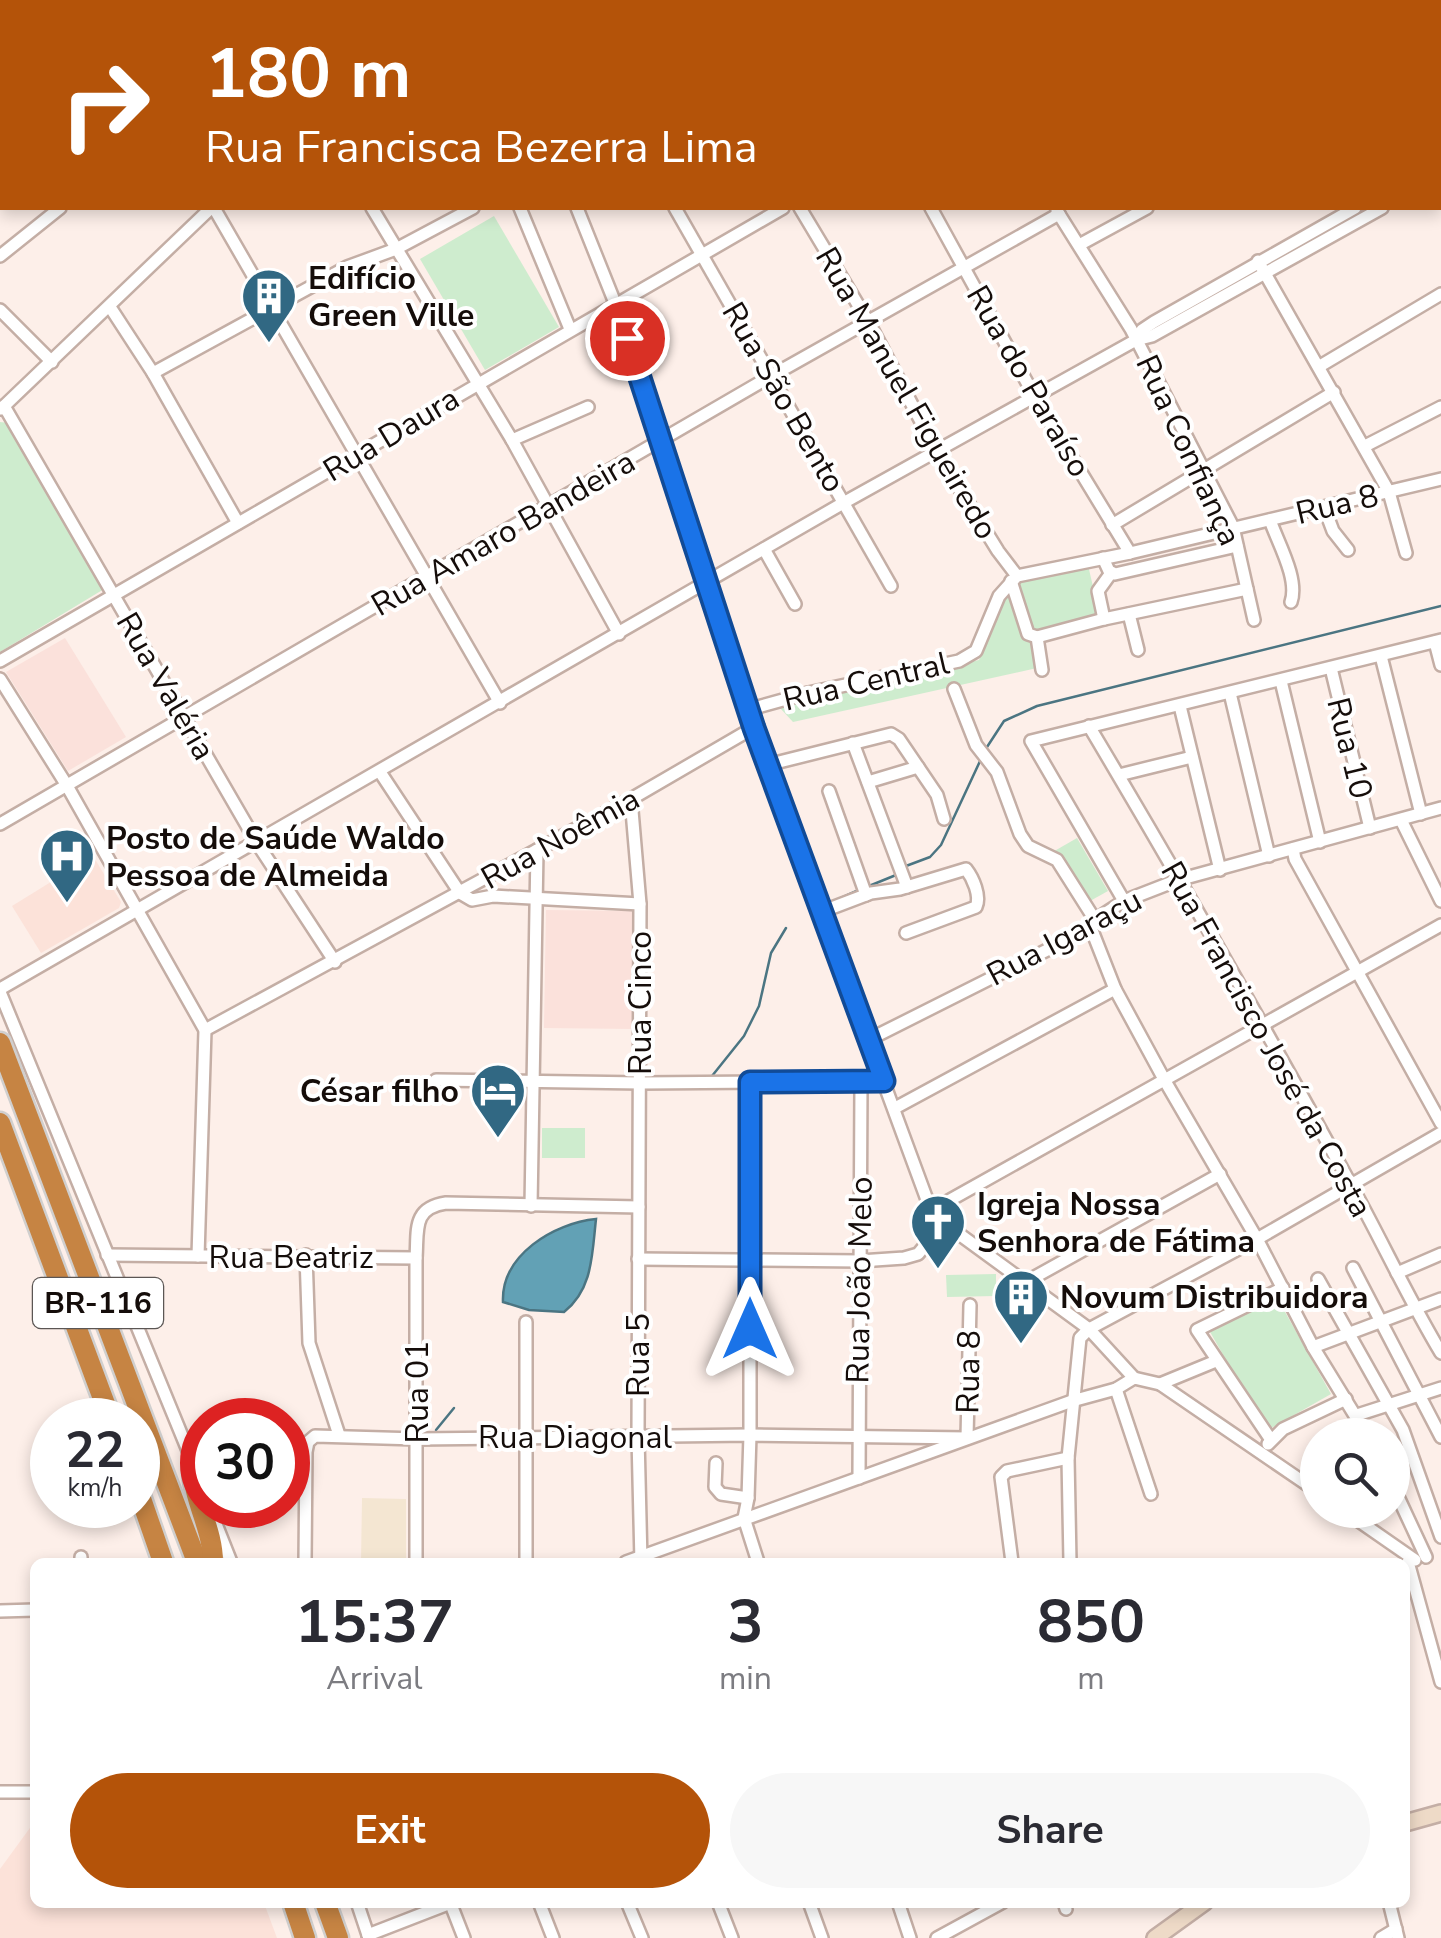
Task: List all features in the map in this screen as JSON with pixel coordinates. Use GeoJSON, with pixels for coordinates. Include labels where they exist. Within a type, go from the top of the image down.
{"type":"FeatureCollection","features":[{"type":"Feature","properties":{"kind":"highway","name":"BR-116"},"geometry":{"type":"LineString","coordinates":[[0,1043],[195,1558]]}},
{"type":"Feature","properties":{"kind":"highway","name":"BR-116"},"geometry":{"type":"LineString","coordinates":[[0,1123],[103,1398]]}},
{"type":"Feature","properties":{"kind":"highway"},"geometry":{"type":"LineString","coordinates":[[151,1528],[162,1558]]}},
{"type":"Feature","properties":{"kind":"highway"},"geometry":{"type":"LineString","coordinates":[[208,1528],[213,1558]]}},
{"type":"Feature","properties":{"kind":"highway"},"geometry":{"type":"LineString","coordinates":[[294,1908],[305,1938]]}},
{"type":"Feature","properties":{"kind":"highway"},"geometry":{"type":"LineString","coordinates":[[327,1908],[338,1938]]}},
{"type":"Feature","properties":{"kind":"main road"},"geometry":{"type":"LineString","coordinates":[[1410,1822],[1441,1813]]}},
{"type":"Feature","properties":{"kind":"main road"},"geometry":{"type":"LineString","coordinates":[[1155,1938],[1197,1908]]}},
{"type":"Feature","properties":{"kind":"street"},"geometry":{"type":"LineString","coordinates":[[0,256],[58,210]]}},
{"type":"Feature","properties":{"kind":"street"},"geometry":{"type":"LineString","coordinates":[[2,408],[210,210]]}},
{"type":"Feature","properties":{"kind":"street"},"geometry":{"type":"LineString","coordinates":[[213,210],[274,308],[500,703]]}},
{"type":"Feature","properties":{"kind":"street"},"geometry":{"type":"LineString","coordinates":[[373,210],[512,440],[620,634]]}},
{"type":"Feature","properties":{"kind":"street"},"geometry":{"type":"LineString","coordinates":[[153,373],[370,256],[396,249],[469,210]]}},
{"type":"Feature","properties":{"kind":"street"},"geometry":{"type":"LineString","coordinates":[[521,210],[570,330]]}},
{"type":"Feature","properties":{"kind":"street"},"geometry":{"type":"LineString","coordinates":[[579,210],[663,440],[754,728],[926,1197],[944,1222],[1089,1329],[1134,1378],[1160,1384],[1300,1479]]}},
{"type":"Feature","properties":{"kind":"street","name":"Rua São Bento"},"geometry":{"type":"LineString","coordinates":[[677,210],[891,586]]}},
{"type":"Feature","properties":{"kind":"street","name":"Rua Daura"},"geometry":{"type":"LineString","coordinates":[[0,662],[781,210]]}},
{"type":"Feature","properties":{"kind":"street","name":"Rua Manuel Figueiredo"},"geometry":{"type":"LineString","coordinates":[[801,210],[869,323],[937,452],[1014,578],[1023,626],[1028,634],[1037,637],[1042,670]]}},
{"type":"Feature","properties":{"kind":"street","name":"Rua do Paraíso"},"geometry":{"type":"LineString","coordinates":[[932,210],[1035,397],[1130,553]]}},
{"type":"Feature","properties":{"kind":"street"},"geometry":{"type":"LineString","coordinates":[[1079,246],[1144,210]]}},
{"type":"Feature","properties":{"kind":"street"},"geometry":{"type":"LineString","coordinates":[[1136,340],[1154,322],[1351,210]]}},
{"type":"Feature","properties":{"kind":"street"},"geometry":{"type":"LineString","coordinates":[[180,1431],[0,991],[845,502],[1377,210]]}},
{"type":"Feature","properties":{"kind":"street","name":"Rua Amaro Bandeira"},"geometry":{"type":"LineString","coordinates":[[0,824],[773,375],[965,269],[1057,211]]}},
{"type":"Feature","properties":{"kind":"street","name":"Rua Confiança"},"geometry":{"type":"LineString","coordinates":[[1057,211],[1136,340],[1233,527],[1254,620]]}},
{"type":"Feature","properties":{"kind":"street"},"geometry":{"type":"LineString","coordinates":[[1258,262],[1389,492],[1406,554]]}},
{"type":"Feature","properties":{"kind":"street"},"geometry":{"type":"LineString","coordinates":[[1320,366],[1441,294]]}},
{"type":"Feature","properties":{"kind":"street"},"geometry":{"type":"LineString","coordinates":[[110,308],[153,373],[238,524]]}},
{"type":"Feature","properties":{"kind":"street"},"geometry":{"type":"LineString","coordinates":[[0,310],[52,362]]}},
{"type":"Feature","properties":{"kind":"street"},"geometry":{"type":"LineString","coordinates":[[1112,525],[1334,392]]}},
{"type":"Feature","properties":{"kind":"street"},"geometry":{"type":"LineString","coordinates":[[512,440],[588,407]]}},
{"type":"Feature","properties":{"kind":"street"},"geometry":{"type":"LineString","coordinates":[[1365,446],[1441,407]]}},
{"type":"Feature","properties":{"kind":"street","name":"Rua Valéria"},"geometry":{"type":"LineString","coordinates":[[2,408],[257,844],[335,962]]}},
{"type":"Feature","properties":{"kind":"street","name":"Rua 8"},"geometry":{"type":"LineString","coordinates":[[1233,527],[1441,479]]}},
{"type":"Feature","properties":{"kind":"street"},"geometry":{"type":"LineString","coordinates":[[1324,507],[1333,531],[1348,550]]}},
{"type":"Feature","properties":{"kind":"street"},"geometry":{"type":"LineString","coordinates":[[1270,520],[1292,581],[1291,602]]}},
{"type":"Feature","properties":{"kind":"street"},"geometry":{"type":"LineString","coordinates":[[1014,578],[1233,527]]}},
{"type":"Feature","properties":{"kind":"street"},"geometry":{"type":"LineString","coordinates":[[1111,573],[1237,546]]}},
{"type":"Feature","properties":{"kind":"street"},"geometry":{"type":"LineString","coordinates":[[764,549],[795,604]]}},
{"type":"Feature","properties":{"kind":"street"},"geometry":{"type":"LineString","coordinates":[[1103,558],[1111,573]]}},
{"type":"Feature","properties":{"kind":"street"},"geometry":{"type":"LineString","coordinates":[[1104,619],[1098,591],[1111,573]]}},
{"type":"Feature","properties":{"kind":"street","name":"Rua Central"},"geometry":{"type":"LineString","coordinates":[[748,710],[808,692],[970,655],[980,644],[999,596],[1014,578]]}},
{"type":"Feature","properties":{"kind":"street"},"geometry":{"type":"LineString","coordinates":[[1037,637],[1247,589]]}},
{"type":"Feature","properties":{"kind":"street"},"geometry":{"type":"LineString","coordinates":[[1129,614],[1138,650]]}},
{"type":"Feature","properties":{"kind":"street"},"geometry":{"type":"LineString","coordinates":[[1124,901],[1031,741],[1438,641],[1441,666]]}},
{"type":"Feature","properties":{"kind":"street"},"geometry":{"type":"LineString","coordinates":[[1381,656],[1421,814]]}},
{"type":"Feature","properties":{"kind":"street","name":"Rua 10"},"geometry":{"type":"LineString","coordinates":[[1331,668],[1370,828]]}},
{"type":"Feature","properties":{"kind":"street"},"geometry":{"type":"LineString","coordinates":[[0,679],[66,784],[205,1030],[198,1256]]}},
{"type":"Feature","properties":{"kind":"street"},"geometry":{"type":"LineString","coordinates":[[1281,681],[1320,842]]}},
{"type":"Feature","properties":{"kind":"street"},"geometry":{"type":"LineString","coordinates":[[954,689],[997,772],[1020,834],[1028,846],[1057,860],[1093,924],[1115,989],[1257,1239],[1313,1347],[1359,1418]]}},
{"type":"Feature","properties":{"kind":"street"},"geometry":{"type":"LineString","coordinates":[[1230,694],[1269,856]]}},
{"type":"Feature","properties":{"kind":"street"},"geometry":{"type":"LineString","coordinates":[[1180,706],[1220,870]]}},
{"type":"Feature","properties":{"kind":"street","name":"Rua Francisco José da Costa"},"geometry":{"type":"LineString","coordinates":[[1090,726],[1351,1184],[1415,1310],[1437,1337],[1441,1353]]}},
{"type":"Feature","properties":{"kind":"street","name":"Rua Noêmia"},"geometry":{"type":"LineString","coordinates":[[205,1030],[335,962],[754,728]]}},
{"type":"Feature","properties":{"kind":"street"},"geometry":{"type":"LineString","coordinates":[[768,766],[882,734],[895,735],[936,795],[944,819]]}},
{"type":"Feature","properties":{"kind":"street"},"geometry":{"type":"LineString","coordinates":[[854,742],[906,887]]}},
{"type":"Feature","properties":{"kind":"street"},"geometry":{"type":"LineString","coordinates":[[1119,776],[1192,756]]}},
{"type":"Feature","properties":{"kind":"street"},"geometry":{"type":"LineString","coordinates":[[868,782],[918,767]]}},
{"type":"Feature","properties":{"kind":"street"},"geometry":{"type":"LineString","coordinates":[[380,772],[460,893],[472,900],[493,896],[640,904]]}},
{"type":"Feature","properties":{"kind":"street"},"geometry":{"type":"LineString","coordinates":[[829,791],[866,895]]}},
{"type":"Feature","properties":{"kind":"street","name":"Rua Cinco"},"geometry":{"type":"LineString","coordinates":[[631,799],[640,904],[639,1206]]}},
{"type":"Feature","properties":{"kind":"street","name":"Rua Igaraçu"},"geometry":{"type":"LineString","coordinates":[[868,1040],[1093,924],[1124,901],[1178,880],[1441,808]]}},
{"type":"Feature","properties":{"kind":"street"},"geometry":{"type":"LineString","coordinates":[[1401,820],[1441,901]]}},
{"type":"Feature","properties":{"kind":"street"},"geometry":{"type":"LineString","coordinates":[[1293,849],[1441,1123]]}},
{"type":"Feature","properties":{"kind":"street"},"geometry":{"type":"LineString","coordinates":[[531,1206],[537,850]]}},
{"type":"Feature","properties":{"kind":"street"},"geometry":{"type":"LineString","coordinates":[[821,912],[866,895],[966,869],[979,901],[973,909],[906,933]]}},
{"type":"Feature","properties":{"kind":"street"},"geometry":{"type":"LineString","coordinates":[[934,1209],[1441,925]]}},
{"type":"Feature","properties":{"kind":"street"},"geometry":{"type":"LineString","coordinates":[[895,1108],[1115,989]]}},
{"type":"Feature","properties":{"kind":"street"},"geometry":{"type":"LineString","coordinates":[[436,1080],[884,1081]]}},
{"type":"Feature","properties":{"kind":"street"},"geometry":{"type":"LineString","coordinates":[[750,1082],[750,1436],[744,1518],[757,1558]]}},
{"type":"Feature","properties":{"kind":"street","name":"Rua João Melo"},"geometry":{"type":"LineString","coordinates":[[859,1478],[862,1083]]}},
{"type":"Feature","properties":{"kind":"street"},"geometry":{"type":"LineString","coordinates":[[1070,1558],[1068,1458],[1080,1338],[1089,1329],[1257,1239],[1441,1133]]}},
{"type":"Feature","properties":{"kind":"street"},"geometry":{"type":"LineString","coordinates":[[1024,1284],[1220,1174]]}},
{"type":"Feature","properties":{"kind":"street","name":"Rua Beatriz"},"geometry":{"type":"LineString","coordinates":[[419,1222],[424,1211],[436,1205],[639,1206]]}},
{"type":"Feature","properties":{"kind":"street","name":"Rua 5"},"geometry":{"type":"LineString","coordinates":[[639,1206],[641,1558]]}},
{"type":"Feature","properties":{"kind":"street","name":"Rua 01"},"geometry":{"type":"LineString","coordinates":[[416,1558],[419,1222]]}},
{"type":"Feature","properties":{"kind":"street"},"geometry":{"type":"LineString","coordinates":[[638,1259],[860,1261],[914,1256],[944,1222]]}},
{"type":"Feature","properties":{"kind":"street"},"geometry":{"type":"LineString","coordinates":[[928,1242],[961,1234]]}},
{"type":"Feature","properties":{"kind":"street","name":"Rua Beatriz"},"geometry":{"type":"LineString","coordinates":[[107,1254],[416,1258]]}},
{"type":"Feature","properties":{"kind":"street"},"geometry":{"type":"LineString","coordinates":[[1398,1273],[1441,1254]]}},
{"type":"Feature","properties":{"kind":"street"},"geometry":{"type":"LineString","coordinates":[[305,1558],[308,1442],[315,1436],[339,1434],[309,1343],[306,1255]]}},
{"type":"Feature","properties":{"kind":"street"},"geometry":{"type":"LineString","coordinates":[[1353,1268],[1441,1437]]}},
{"type":"Feature","properties":{"kind":"street"},"geometry":{"type":"LineString","coordinates":[[1318,1278],[1390,1404],[1413,1454],[1441,1537]]}},
{"type":"Feature","properties":{"kind":"street"},"geometry":{"type":"LineString","coordinates":[[1271,1440],[1197,1330],[1283,1288]]}},
{"type":"Feature","properties":{"kind":"street"},"geometry":{"type":"LineString","coordinates":[[1313,1347],[1441,1299]]}},
{"type":"Feature","properties":{"kind":"street","name":"Rua 8"},"geometry":{"type":"LineString","coordinates":[[967,1438],[970,1305]]}},
{"type":"Feature","properties":{"kind":"street"},"geometry":{"type":"LineString","coordinates":[[526,1322],[526,1558]]}},
{"type":"Feature","properties":{"kind":"street"},"geometry":{"type":"LineString","coordinates":[[1160,1384],[1216,1361]]}},
{"type":"Feature","properties":{"kind":"street"},"geometry":{"type":"LineString","coordinates":[[646,1558],[744,1518],[1072,1401],[1116,1389],[1134,1378]]}},
{"type":"Feature","properties":{"kind":"street"},"geometry":{"type":"LineString","coordinates":[[1357,1415],[1441,1388]]}},
{"type":"Feature","properties":{"kind":"street"},"geometry":{"type":"LineString","coordinates":[[1116,1389],[1151,1494]]}},
{"type":"Feature","properties":{"kind":"street"},"geometry":{"type":"LineString","coordinates":[[1262,1453],[1282,1429],[1346,1399]]}},
{"type":"Feature","properties":{"kind":"street","name":"Rua Diagonal"},"geometry":{"type":"LineString","coordinates":[[339,1434],[417,1439],[967,1438]]}},
{"type":"Feature","properties":{"kind":"street"},"geometry":{"type":"LineString","coordinates":[[1011,1558],[1001,1477],[1006,1471],[1068,1458]]}},
{"type":"Feature","properties":{"kind":"street"},"geometry":{"type":"LineString","coordinates":[[716,1463],[716,1487],[722,1494],[748,1498]]}},
{"type":"Feature","properties":{"kind":"street"},"geometry":{"type":"LineString","coordinates":[[218,1528],[229,1558]]}},
{"type":"Feature","properties":{"kind":"street"},"geometry":{"type":"LineString","coordinates":[[1369,1528],[1414,1560]]}},
{"type":"Feature","properties":{"kind":"street"},"geometry":{"type":"LineString","coordinates":[[1405,1528],[1441,1682]]}},
{"type":"Feature","properties":{"kind":"street"},"geometry":{"type":"LineString","coordinates":[[1414,1560],[1441,1552]]}},
{"type":"Feature","properties":{"kind":"street"},"geometry":{"type":"LineString","coordinates":[[0,1610],[30,1610]]}},
{"type":"Feature","properties":{"kind":"street"},"geometry":{"type":"LineString","coordinates":[[0,1792],[30,1792]]}},
{"type":"Feature","properties":{"kind":"street"},"geometry":{"type":"LineString","coordinates":[[358,1908],[368,1937],[439,1908]]}},
{"type":"Feature","properties":{"kind":"street"},"geometry":{"type":"LineString","coordinates":[[453,1908],[464,1938]]}},
{"type":"Feature","properties":{"kind":"street"},"geometry":{"type":"LineString","coordinates":[[541,1908],[553,1938]]}},
{"type":"Feature","properties":{"kind":"street"},"geometry":{"type":"LineString","coordinates":[[630,1908],[642,1938]]}},
{"type":"Feature","properties":{"kind":"street"},"geometry":{"type":"LineString","coordinates":[[720,1908],[732,1938]]}},
{"type":"Feature","properties":{"kind":"street"},"geometry":{"type":"LineString","coordinates":[[811,1908],[822,1938]]}},
{"type":"Feature","properties":{"kind":"street"},"geometry":{"type":"LineString","coordinates":[[900,1908],[910,1938]]}},
{"type":"Feature","properties":{"kind":"street"},"geometry":{"type":"LineString","coordinates":[[937,1938],[984,1908]]}},
{"type":"Feature","properties":{"kind":"street"},"geometry":{"type":"LineString","coordinates":[[1381,1938],[1397,1934],[1390,1908]]}},
{"type":"Feature","properties":{"kind":"shaded area"},"geometry":{"type":"Polygon","coordinates":[[[65,638],[126,737],[68,771],[6,672],[65,638]]]}},
{"type":"Feature","properties":{"kind":"shaded area","name":"Posto de Saúde Waldo Pessoa de Almeida"},"geometry":{"type":"Polygon","coordinates":[[[93,856],[121,902],[119,908],[41,953],[12,906],[93,856]]]}},
{"type":"Feature","properties":{"kind":"shaded area"},"geometry":{"type":"Polygon","coordinates":[[[546,910],[635,911],[633,1029],[544,1028],[546,910]]]}},
{"type":"Feature","properties":{"kind":"shaded area"},"geometry":{"type":"Polygon","coordinates":[[[362,1498],[406,1499],[406,1558],[361,1558],[362,1498]]]}},
{"type":"Feature","properties":{"kind":"shaded area"},"geometry":{"type":"Polygon","coordinates":[[[30,1828],[30,1908],[266,1908],[277,1938],[0,1938],[0,1869],[30,1828]]]}},
{"type":"Feature","properties":{"kind":"green space"},"geometry":{"type":"Polygon","coordinates":[[[494,216],[559,327],[485,370],[420,259],[494,216]]]}},
{"type":"Feature","properties":{"kind":"green space"},"geometry":{"type":"Polygon","coordinates":[[[0,422],[9,423],[104,589],[0,652],[0,422]]]}},
{"type":"Feature","properties":{"kind":"green space"},"geometry":{"type":"Polygon","coordinates":[[[1088,565],[1100,617],[1033,634],[1037,668],[793,722],[779,707],[979,660],[1007,591],[1020,582],[1088,565]]]}},
{"type":"Feature","properties":{"kind":"green space"},"geometry":{"type":"Polygon","coordinates":[[[1077,838],[1108,891],[1081,906],[1051,853],[1077,838]]]}},
{"type":"Feature","properties":{"kind":"green space"},"geometry":{"type":"Polygon","coordinates":[[[542,1128],[585,1128],[585,1158],[542,1158],[542,1128]]]}},
{"type":"Feature","properties":{"kind":"green space"},"geometry":{"type":"Polygon","coordinates":[[[996,1274],[996,1296],[947,1297],[946,1275],[996,1274]]]}},
{"type":"Feature","properties":{"kind":"green space"},"geometry":{"type":"Polygon","coordinates":[[[1275,1294],[1331,1394],[1266,1431],[1209,1330],[1275,1294]]]}},
{"type":"Feature","properties":{"kind":"water"},"geometry":{"type":"Polygon","coordinates":[[[596,1219],[586,1282],[564,1312],[529,1310],[503,1302],[511,1270],[533,1244],[563,1227],[596,1219]]]}},
{"type":"Feature","properties":{"kind":"waterway"},"geometry":{"type":"LineString","coordinates":[[987,747],[1004,721],[1037,706],[1441,606]]}},
{"type":"Feature","properties":{"kind":"waterway"},"geometry":{"type":"LineString","coordinates":[[906,866],[930,857],[941,845],[981,759]]}},
{"type":"Feature","properties":{"kind":"waterway"},"geometry":{"type":"LineString","coordinates":[[869,886],[896,875]]}},
{"type":"Feature","properties":{"kind":"waterway"},"geometry":{"type":"LineString","coordinates":[[832,902],[861,889]]}},
{"type":"Feature","properties":{"kind":"waterway"},"geometry":{"type":"LineString","coordinates":[[712,1076],[744,1036],[759,1006],[771,953],[786,928]]}},
{"type":"Feature","properties":{"kind":"waterway"},"geometry":{"type":"LineString","coordinates":[[436,1430],[454,1408]]}},
{"type":"Feature","properties":{"kind":"place","name":"Edifício Green Ville"},"geometry":{"type":"Point","coordinates":[269,345]}},
{"type":"Feature","properties":{"kind":"place","name":"Posto de Saúde Waldo Pessoa de Almeida"},"geometry":{"type":"Point","coordinates":[67,905]}},
{"type":"Feature","properties":{"kind":"place","name":"César filho"},"geometry":{"type":"Point","coordinates":[498,1140]}},
{"type":"Feature","properties":{"kind":"place","name":"Igreja Nossa Senhora de Fátima"},"geometry":{"type":"Point","coordinates":[938,1271]}},
{"type":"Feature","properties":{"kind":"place","name":"Novum Distribuidora"},"geometry":{"type":"Point","coordinates":[1021,1346]}},
{"type":"Feature","properties":{"kind":"route"},"geometry":{"type":"LineString","coordinates":[[627,338],[754,728],[884,1081],[750,1082],[750,1329]]}}]}
